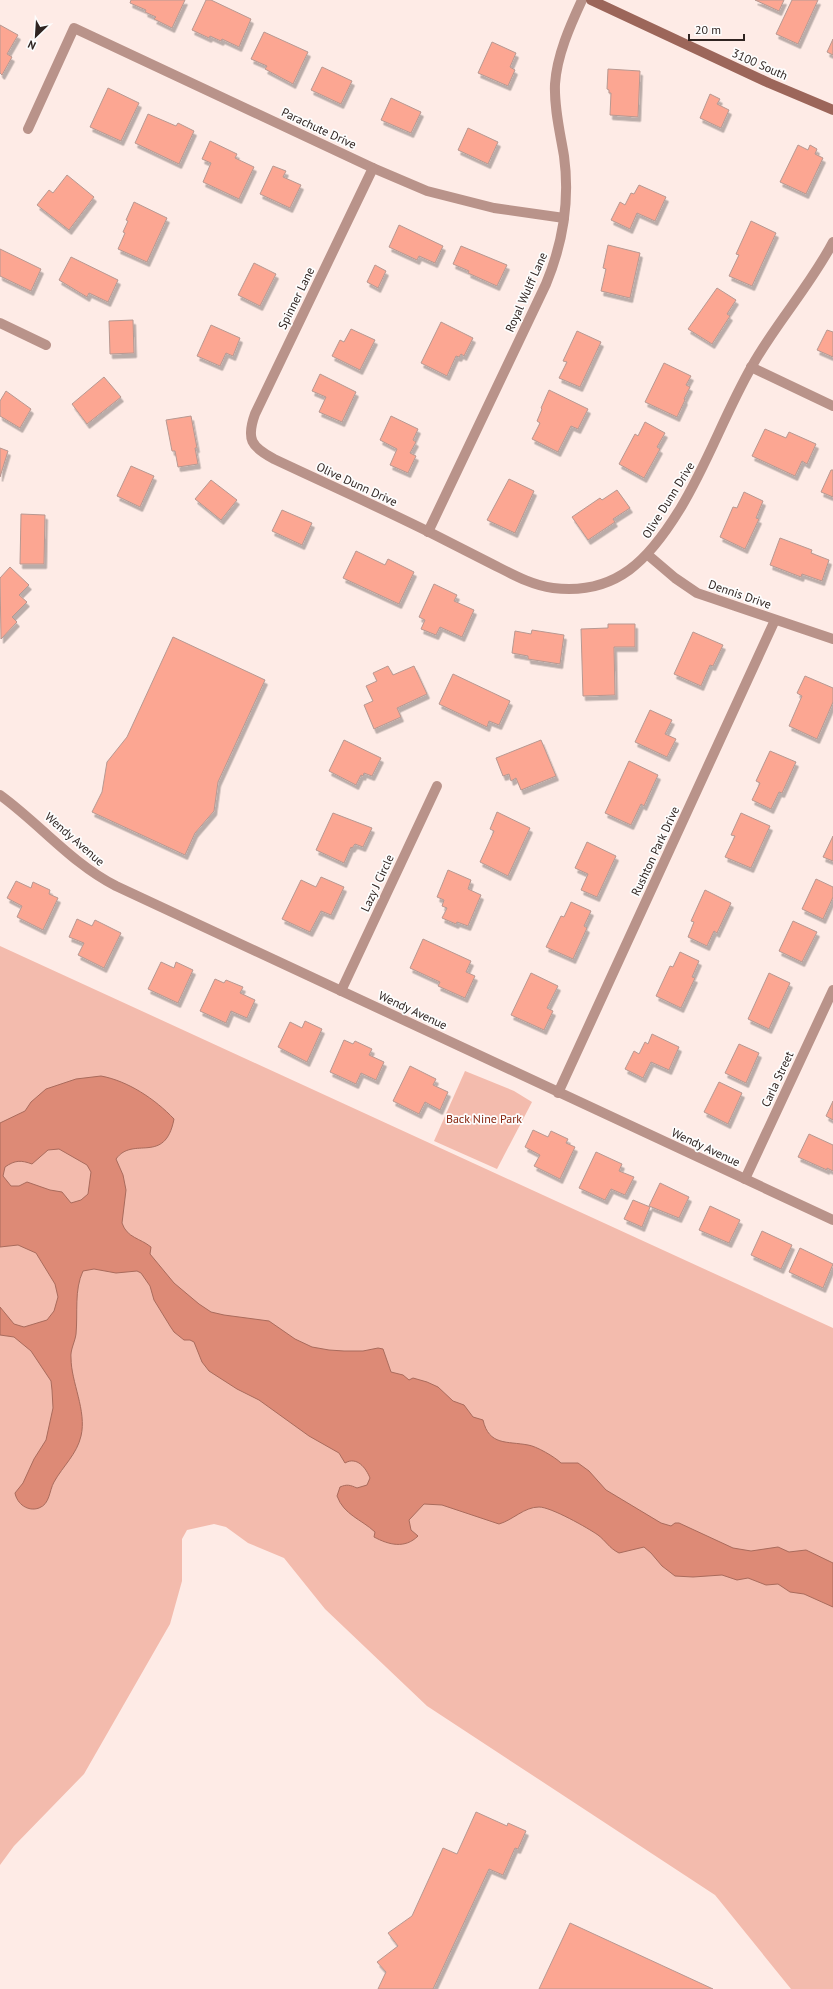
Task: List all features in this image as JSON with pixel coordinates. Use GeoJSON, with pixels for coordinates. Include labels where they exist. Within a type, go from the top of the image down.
{"type":"FeatureCollection","features":[{"type":"Feature","properties":{"kind":"main road","name":"3100 South"},"geometry":{"type":"LineString","coordinates":[[591,0],[769,83],[833,110]]}},
{"type":"Feature","properties":{"kind":"street","name":"Royal Wulff Lane"},"geometry":{"type":"LineString","coordinates":[[428,532],[546,284],[558,252],[564,218],[566,173],[556,108],[555,82],[564,44],[582,0]]}},
{"type":"Feature","properties":{"kind":"street","name":"Parachute Drive"},"geometry":{"type":"LineString","coordinates":[[28,129],[74,28],[373,168],[428,191],[494,208],[564,218]]}},
{"type":"Feature","properties":{"kind":"street","name":"Spinner Lane"},"geometry":{"type":"LineString","coordinates":[[251,441],[250,432],[255,414],[373,168]]}},
{"type":"Feature","properties":{"kind":"street","name":"Olive Dunn Drive"},"geometry":{"type":"LineString","coordinates":[[251,441],[257,448],[274,459],[534,584],[553,588],[585,588],[600,585],[616,579],[648,555],[666,531],[694,486],[751,368],[807,286],[833,242]]}},
{"type":"Feature","properties":{"kind":"street"},"geometry":{"type":"LineString","coordinates":[[0,324],[46,345]]}},
{"type":"Feature","properties":{"kind":"street"},"geometry":{"type":"LineString","coordinates":[[751,368],[833,406]]}},
{"type":"Feature","properties":{"kind":"street","name":"Dennis Drive"},"geometry":{"type":"LineString","coordinates":[[648,555],[674,578],[697,593],[833,639]]}},
{"type":"Feature","properties":{"kind":"street","name":"Rushton Park Drive"},"geometry":{"type":"LineString","coordinates":[[558,1093],[775,620]]}},
{"type":"Feature","properties":{"kind":"street","name":"Lazy J Circle"},"geometry":{"type":"LineString","coordinates":[[341,991],[437,786]]}},
{"type":"Feature","properties":{"kind":"street","name":"Wendy Avenue"},"geometry":{"type":"LineString","coordinates":[[0,795],[30,818],[80,864],[104,880],[833,1220]]}},
{"type":"Feature","properties":{"kind":"street","name":"Carla Street"},"geometry":{"type":"LineString","coordinates":[[745,1179],[833,990]]}},
{"type":"Feature","properties":{"kind":"green space"},"geometry":{"type":"Polygon","coordinates":[[[0,946],[833,1328],[833,1989],[791,1989],[715,1895],[427,1706],[325,1609],[284,1558],[248,1543],[226,1527],[214,1524],[187,1530],[182,1539],[182,1581],[170,1624],[84,1774],[14,1846],[0,1865],[0,946]]]}},
{"type":"Feature","properties":{"kind":"green space","name":"Back Nine Park"},"geometry":{"type":"Polygon","coordinates":[[[465,1071],[514,1091],[532,1102],[497,1169],[434,1141],[465,1071]]]}},
{"type":"Feature","properties":{"kind":"shaded area"},"geometry":{"type":"Polygon","coordinates":[[[101,1076],[121,1082],[150,1098],[174,1119],[170,1133],[164,1142],[148,1148],[131,1149],[123,1152],[116,1159],[123,1175],[126,1190],[122,1223],[130,1235],[151,1247],[150,1254],[174,1283],[199,1304],[211,1312],[269,1321],[295,1339],[312,1347],[344,1351],[363,1351],[378,1348],[383,1349],[391,1372],[403,1375],[409,1380],[413,1378],[438,1387],[453,1401],[464,1405],[473,1417],[483,1420],[486,1428],[494,1438],[500,1441],[536,1447],[561,1463],[578,1463],[589,1471],[606,1490],[661,1523],[671,1526],[675,1523],[679,1523],[733,1548],[751,1551],[778,1547],[789,1552],[806,1550],[833,1563],[833,1607],[804,1594],[790,1592],[778,1584],[766,1585],[748,1578],[737,1580],[722,1575],[693,1577],[675,1576],[662,1566],[644,1547],[619,1553],[598,1535],[569,1518],[552,1510],[539,1507],[523,1511],[509,1520],[499,1524],[442,1505],[424,1504],[409,1520],[411,1530],[418,1536],[408,1543],[402,1544],[391,1544],[380,1540],[374,1537],[375,1532],[344,1508],[337,1496],[340,1487],[342,1486],[348,1485],[357,1488],[367,1485],[370,1478],[366,1470],[357,1462],[349,1461],[345,1463],[339,1453],[309,1436],[259,1400],[237,1389],[209,1371],[202,1362],[194,1342],[184,1340],[174,1332],[154,1300],[150,1286],[141,1273],[137,1271],[116,1273],[94,1269],[83,1271],[78,1286],[76,1334],[71,1355],[73,1377],[82,1417],[81,1436],[76,1449],[54,1482],[45,1504],[39,1508],[31,1509],[21,1504],[15,1493],[23,1483],[34,1459],[46,1440],[53,1408],[52,1390],[51,1381],[31,1351],[14,1337],[0,1335],[0,1307],[14,1324],[24,1327],[47,1320],[54,1311],[58,1297],[55,1284],[36,1253],[18,1245],[0,1247],[0,1123],[25,1111],[31,1102],[46,1089],[76,1079],[101,1076]],[[59,1149],[48,1150],[32,1164],[18,1161],[5,1167],[3,1176],[11,1186],[19,1186],[27,1182],[50,1190],[62,1192],[71,1203],[81,1200],[88,1194],[91,1172],[87,1165],[59,1149]]]}},
{"type":"Feature","properties":{"kind":"building"},"geometry":{"type":"Polygon","coordinates":[[[131,0],[185,0],[172,28],[154,19],[156,17],[145,12],[146,10],[130,3],[131,0]]]}},
{"type":"Feature","properties":{"kind":"building"},"geometry":{"type":"Polygon","coordinates":[[[206,0],[211,0],[251,19],[239,47],[222,39],[221,41],[210,36],[209,38],[192,30],[206,0]]]}},
{"type":"Feature","properties":{"kind":"building"},"geometry":{"type":"Polygon","coordinates":[[[755,0],[784,0],[779,11],[755,0]]]}},
{"type":"Feature","properties":{"kind":"building"},"geometry":{"type":"Polygon","coordinates":[[[792,0],[818,0],[798,44],[776,34],[792,0]]]}},
{"type":"Feature","properties":{"kind":"building"},"geometry":{"type":"Polygon","coordinates":[[[0,25],[18,35],[7,54],[12,57],[2,75],[0,73],[0,25]]]}},
{"type":"Feature","properties":{"kind":"building"},"geometry":{"type":"Polygon","coordinates":[[[264,32],[308,52],[293,84],[265,69],[267,66],[251,59],[264,32]]]}},
{"type":"Feature","properties":{"kind":"building"},"geometry":{"type":"Polygon","coordinates":[[[833,39],[833,55],[827,52],[833,39]]]}},
{"type":"Feature","properties":{"kind":"building"},"geometry":{"type":"Polygon","coordinates":[[[492,42],[516,53],[510,67],[515,70],[508,86],[478,73],[492,42]]]}},
{"type":"Feature","properties":{"kind":"building"},"geometry":{"type":"Polygon","coordinates":[[[322,67],[352,81],[341,104],[311,90],[322,67]]]}},
{"type":"Feature","properties":{"kind":"building"},"geometry":{"type":"Polygon","coordinates":[[[608,69],[640,71],[638,117],[610,115],[611,93],[609,93],[609,90],[607,89],[608,69]]]}},
{"type":"Feature","properties":{"kind":"building"},"geometry":{"type":"Polygon","coordinates":[[[108,88],[139,103],[121,141],[90,127],[108,88]]]}},
{"type":"Feature","properties":{"kind":"building"},"geometry":{"type":"Polygon","coordinates":[[[710,94],[720,99],[717,104],[729,110],[721,128],[700,118],[710,94]]]}},
{"type":"Feature","properties":{"kind":"building"},"geometry":{"type":"Polygon","coordinates":[[[391,98],[421,112],[411,133],[381,120],[391,98]]]}},
{"type":"Feature","properties":{"kind":"building"},"geometry":{"type":"Polygon","coordinates":[[[148,114],[176,126],[178,123],[194,131],[179,164],[135,143],[148,114]]]}},
{"type":"Feature","properties":{"kind":"building"},"geometry":{"type":"Polygon","coordinates":[[[468,128],[498,142],[488,164],[458,150],[468,128]]]}},
{"type":"Feature","properties":{"kind":"building"},"geometry":{"type":"Polygon","coordinates":[[[210,141],[237,154],[235,158],[254,167],[239,199],[203,182],[211,163],[202,159],[210,141]]]}},
{"type":"Feature","properties":{"kind":"building"},"geometry":{"type":"Polygon","coordinates":[[[798,145],[808,150],[810,145],[817,149],[815,154],[823,158],[806,194],[780,182],[798,145]]]}},
{"type":"Feature","properties":{"kind":"building"},"geometry":{"type":"Polygon","coordinates":[[[273,166],[286,171],[283,177],[301,185],[290,208],[260,194],[273,166]]]}},
{"type":"Feature","properties":{"kind":"building"},"geometry":{"type":"Polygon","coordinates":[[[67,175],[94,197],[69,230],[37,205],[49,190],[53,193],[67,175]]]}},
{"type":"Feature","properties":{"kind":"building"},"geometry":{"type":"Polygon","coordinates":[[[639,185],[666,197],[655,221],[637,213],[630,229],[611,220],[620,202],[625,205],[631,193],[634,194],[639,185]]]}},
{"type":"Feature","properties":{"kind":"building"},"geometry":{"type":"Polygon","coordinates":[[[134,202],[167,218],[147,262],[118,249],[125,233],[123,232],[128,221],[126,220],[134,202]]]}},
{"type":"Feature","properties":{"kind":"building"},"geometry":{"type":"Polygon","coordinates":[[[751,221],[776,233],[752,286],[729,276],[739,255],[736,254],[751,221]]]}},
{"type":"Feature","properties":{"kind":"building"},"geometry":{"type":"Polygon","coordinates":[[[399,225],[443,246],[435,263],[419,256],[417,260],[389,247],[399,225]]]}},
{"type":"Feature","properties":{"kind":"building"},"geometry":{"type":"Polygon","coordinates":[[[608,245],[640,253],[630,298],[601,291],[606,269],[603,268],[608,245]]]}},
{"type":"Feature","properties":{"kind":"building"},"geometry":{"type":"Polygon","coordinates":[[[461,246],[507,265],[497,286],[468,273],[469,271],[453,264],[461,246]]]}},
{"type":"Feature","properties":{"kind":"building"},"geometry":{"type":"Polygon","coordinates":[[[0,249],[41,269],[31,291],[0,276],[0,249]]]}},
{"type":"Feature","properties":{"kind":"building"},"geometry":{"type":"Polygon","coordinates":[[[71,257],[118,280],[108,302],[89,293],[87,297],[59,280],[71,257]]]}},
{"type":"Feature","properties":{"kind":"building"},"geometry":{"type":"Polygon","coordinates":[[[254,263],[276,274],[260,306],[238,295],[254,263]]]}},
{"type":"Feature","properties":{"kind":"building"},"geometry":{"type":"Polygon","coordinates":[[[375,265],[386,271],[378,288],[367,282],[375,265]]]}},
{"type":"Feature","properties":{"kind":"building"},"geometry":{"type":"Polygon","coordinates":[[[717,288],[736,300],[727,314],[730,316],[712,344],[688,329],[717,288]]]}},
{"type":"Feature","properties":{"kind":"building"},"geometry":{"type":"Polygon","coordinates":[[[133,320],[134,353],[110,354],[109,321],[133,320]]]}},
{"type":"Feature","properties":{"kind":"building"},"geometry":{"type":"Polygon","coordinates":[[[441,322],[473,338],[464,356],[461,354],[459,357],[456,356],[447,376],[421,363],[441,322]]]}},
{"type":"Feature","properties":{"kind":"building"},"geometry":{"type":"Polygon","coordinates":[[[211,325],[240,338],[233,356],[226,353],[220,366],[197,356],[211,325]]]}},
{"type":"Feature","properties":{"kind":"building"},"geometry":{"type":"Polygon","coordinates":[[[351,329],[375,340],[360,370],[332,356],[340,340],[344,342],[351,329]]]}},
{"type":"Feature","properties":{"kind":"building"},"geometry":{"type":"Polygon","coordinates":[[[827,330],[833,332],[833,357],[817,350],[827,330]]]}},
{"type":"Feature","properties":{"kind":"building"},"geometry":{"type":"Polygon","coordinates":[[[577,331],[601,342],[580,387],[559,378],[567,362],[563,361],[577,331]]]}},
{"type":"Feature","properties":{"kind":"building"},"geometry":{"type":"Polygon","coordinates":[[[664,363],[691,376],[686,385],[690,387],[677,417],[645,402],[664,363]]]}},
{"type":"Feature","properties":{"kind":"building"},"geometry":{"type":"Polygon","coordinates":[[[320,374],[356,392],[342,422],[319,412],[326,397],[312,391],[320,374]]]}},
{"type":"Feature","properties":{"kind":"building"},"geometry":{"type":"Polygon","coordinates":[[[104,377],[121,397],[87,424],[72,404],[104,377]]]}},
{"type":"Feature","properties":{"kind":"building"},"geometry":{"type":"Polygon","coordinates":[[[549,390],[588,409],[578,429],[571,426],[558,452],[532,439],[540,423],[537,421],[549,390]]]}},
{"type":"Feature","properties":{"kind":"building"},"geometry":{"type":"Polygon","coordinates":[[[6,391],[31,409],[20,428],[0,416],[0,401],[6,391]]]}},
{"type":"Feature","properties":{"kind":"building"},"geometry":{"type":"Polygon","coordinates":[[[191,416],[197,448],[195,448],[198,464],[178,467],[175,451],[172,451],[166,420],[191,416]]]}},
{"type":"Feature","properties":{"kind":"building"},"geometry":{"type":"Polygon","coordinates":[[[391,416],[418,429],[413,440],[416,442],[410,453],[416,456],[408,473],[390,465],[397,449],[380,440],[391,416]]]}},
{"type":"Feature","properties":{"kind":"building"},"geometry":{"type":"Polygon","coordinates":[[[645,422],[665,433],[657,447],[660,449],[644,478],[619,464],[635,434],[638,436],[645,422]]]}},
{"type":"Feature","properties":{"kind":"building"},"geometry":{"type":"Polygon","coordinates":[[[765,429],[786,438],[789,432],[816,444],[807,464],[802,461],[795,476],[752,456],[765,429]]]}},
{"type":"Feature","properties":{"kind":"building"},"geometry":{"type":"Polygon","coordinates":[[[0,448],[8,451],[0,477],[0,448]]]}},
{"type":"Feature","properties":{"kind":"building"},"geometry":{"type":"Polygon","coordinates":[[[131,466],[154,476],[140,507],[117,496],[131,466]]]}},
{"type":"Feature","properties":{"kind":"building"},"geometry":{"type":"Polygon","coordinates":[[[831,470],[833,470],[833,497],[821,492],[831,470]]]}},
{"type":"Feature","properties":{"kind":"building"},"geometry":{"type":"Polygon","coordinates":[[[509,479],[534,491],[515,533],[487,520],[509,479]]]}},
{"type":"Feature","properties":{"kind":"building"},"geometry":{"type":"Polygon","coordinates":[[[211,480],[237,500],[221,520],[195,499],[211,480]]]}},
{"type":"Feature","properties":{"kind":"building"},"geometry":{"type":"Polygon","coordinates":[[[617,490],[630,508],[613,519],[615,522],[588,540],[572,517],[600,498],[602,500],[617,490]]]}},
{"type":"Feature","properties":{"kind":"building"},"geometry":{"type":"Polygon","coordinates":[[[744,492],[763,501],[756,518],[759,519],[745,549],[720,537],[733,507],[737,508],[744,492]]]}},
{"type":"Feature","properties":{"kind":"building"},"geometry":{"type":"Polygon","coordinates":[[[282,510],[312,523],[302,545],[272,531],[282,510]]]}},
{"type":"Feature","properties":{"kind":"building"},"geometry":{"type":"Polygon","coordinates":[[[21,514],[45,515],[44,564],[20,564],[21,514]]]}},
{"type":"Feature","properties":{"kind":"building"},"geometry":{"type":"Polygon","coordinates":[[[780,538],[812,550],[811,553],[829,560],[822,581],[802,574],[801,577],[770,565],[780,538]]]}},
{"type":"Feature","properties":{"kind":"building"},"geometry":{"type":"Polygon","coordinates":[[[356,551],[385,565],[388,559],[414,572],[399,604],[343,578],[356,551]]]}},
{"type":"Feature","properties":{"kind":"building"},"geometry":{"type":"Polygon","coordinates":[[[10,567],[29,585],[19,595],[27,602],[12,617],[17,622],[1,639],[0,578],[10,567]]]}},
{"type":"Feature","properties":{"kind":"building"},"geometry":{"type":"Polygon","coordinates":[[[434,584],[457,595],[454,601],[474,610],[462,637],[440,627],[436,635],[421,629],[425,620],[419,617],[434,584]]]}},
{"type":"Feature","properties":{"kind":"building"},"geometry":{"type":"Polygon","coordinates":[[[608,624],[635,624],[635,647],[614,647],[615,695],[583,696],[581,629],[608,628],[608,624]]]}},
{"type":"Feature","properties":{"kind":"building"},"geometry":{"type":"Polygon","coordinates":[[[532,630],[564,635],[560,664],[528,659],[528,656],[512,653],[515,631],[531,634],[532,630]]]}},
{"type":"Feature","properties":{"kind":"building"},"geometry":{"type":"Polygon","coordinates":[[[693,632],[723,645],[713,666],[710,665],[701,686],[674,674],[693,632]]]}},
{"type":"Feature","properties":{"kind":"building"},"geometry":{"type":"Polygon","coordinates":[[[173,637],[265,680],[218,782],[214,811],[195,833],[185,855],[92,812],[102,792],[107,762],[127,737],[173,637]]]}},
{"type":"Feature","properties":{"kind":"building"},"geometry":{"type":"Polygon","coordinates":[[[388,666],[393,675],[414,666],[427,694],[397,708],[401,717],[374,729],[364,705],[373,701],[366,686],[377,681],[373,673],[388,666]]]}},
{"type":"Feature","properties":{"kind":"building"},"geometry":{"type":"Polygon","coordinates":[[[453,674],[510,701],[499,725],[489,721],[487,727],[439,704],[453,674]]]}},
{"type":"Feature","properties":{"kind":"building"},"geometry":{"type":"Polygon","coordinates":[[[805,676],[833,688],[833,702],[817,739],[789,726],[802,696],[797,693],[805,676]]]}},
{"type":"Feature","properties":{"kind":"building"},"geometry":{"type":"Polygon","coordinates":[[[650,710],[672,720],[665,734],[676,739],[667,757],[635,742],[650,710]]]}},
{"type":"Feature","properties":{"kind":"building"},"geometry":{"type":"Polygon","coordinates":[[[344,740],[381,758],[372,776],[364,773],[363,776],[361,775],[356,785],[329,771],[344,740]]]}},
{"type":"Feature","properties":{"kind":"building"},"geometry":{"type":"Polygon","coordinates":[[[541,740],[556,776],[521,790],[516,778],[511,781],[509,774],[503,776],[496,758],[541,740]]]}},
{"type":"Feature","properties":{"kind":"building"},"geometry":{"type":"Polygon","coordinates":[[[770,751],[796,762],[782,793],[779,792],[771,809],[752,800],[760,783],[756,781],[770,751]]]}},
{"type":"Feature","properties":{"kind":"building"},"geometry":{"type":"Polygon","coordinates":[[[629,761],[658,775],[644,806],[641,804],[631,825],[605,813],[629,761]]]}},
{"type":"Feature","properties":{"kind":"building"},"geometry":{"type":"Polygon","coordinates":[[[497,812],[530,828],[508,876],[480,862],[494,831],[490,829],[497,812]]]}},
{"type":"Feature","properties":{"kind":"building"},"geometry":{"type":"Polygon","coordinates":[[[333,813],[372,828],[363,847],[355,844],[352,848],[351,847],[344,863],[316,850],[333,813]]]}},
{"type":"Feature","properties":{"kind":"building"},"geometry":{"type":"Polygon","coordinates":[[[741,813],[770,826],[751,868],[725,857],[735,836],[731,835],[741,813]]]}},
{"type":"Feature","properties":{"kind":"building"},"geometry":{"type":"Polygon","coordinates":[[[833,836],[833,861],[823,857],[833,836]]]}},
{"type":"Feature","properties":{"kind":"building"},"geometry":{"type":"Polygon","coordinates":[[[587,842],[616,856],[597,897],[581,890],[588,874],[575,868],[587,842]]]}},
{"type":"Feature","properties":{"kind":"building"},"geometry":{"type":"Polygon","coordinates":[[[448,870],[471,880],[468,889],[481,895],[468,926],[457,922],[456,924],[442,918],[447,908],[442,906],[444,900],[437,897],[448,870]]]}},
{"type":"Feature","properties":{"kind":"building"},"geometry":{"type":"Polygon","coordinates":[[[321,877],[344,887],[331,915],[321,911],[310,932],[282,919],[301,880],[316,887],[321,877]]]}},
{"type":"Feature","properties":{"kind":"building"},"geometry":{"type":"Polygon","coordinates":[[[816,879],[833,887],[833,897],[823,919],[802,909],[816,879]]]}},
{"type":"Feature","properties":{"kind":"building"},"geometry":{"type":"Polygon","coordinates":[[[16,881],[31,888],[33,882],[50,890],[49,894],[58,898],[43,930],[17,917],[22,906],[7,898],[16,881]]]}},
{"type":"Feature","properties":{"kind":"building"},"geometry":{"type":"Polygon","coordinates":[[[705,890],[731,903],[717,933],[714,931],[707,946],[688,937],[694,922],[691,921],[705,890]]]}},
{"type":"Feature","properties":{"kind":"building"},"geometry":{"type":"Polygon","coordinates":[[[571,902],[591,911],[584,926],[587,928],[573,959],[546,947],[561,916],[564,917],[571,902]]]}},
{"type":"Feature","properties":{"kind":"building"},"geometry":{"type":"Polygon","coordinates":[[[77,919],[92,926],[95,920],[121,933],[104,968],[78,955],[84,943],[69,937],[77,919]]]}},
{"type":"Feature","properties":{"kind":"building"},"geometry":{"type":"Polygon","coordinates":[[[793,921],[817,932],[802,962],[779,951],[793,921]]]}},
{"type":"Feature","properties":{"kind":"building"},"geometry":{"type":"Polygon","coordinates":[[[423,939],[471,961],[466,972],[475,976],[465,998],[438,986],[440,982],[410,968],[423,939]]]}},
{"type":"Feature","properties":{"kind":"building"},"geometry":{"type":"Polygon","coordinates":[[[680,952],[699,961],[692,977],[695,978],[681,1008],[656,996],[670,966],[673,967],[680,952]]]}},
{"type":"Feature","properties":{"kind":"building"},"geometry":{"type":"Polygon","coordinates":[[[161,962],[174,968],[176,962],[193,970],[178,1003],[148,989],[161,962]]]}},
{"type":"Feature","properties":{"kind":"building"},"geometry":{"type":"Polygon","coordinates":[[[531,973],[558,986],[547,1008],[553,1011],[544,1030],[511,1015],[531,973]]]}},
{"type":"Feature","properties":{"kind":"building"},"geometry":{"type":"Polygon","coordinates":[[[769,973],[790,983],[769,1029],[748,1019],[769,973]]]}},
{"type":"Feature","properties":{"kind":"building"},"geometry":{"type":"Polygon","coordinates":[[[215,979],[224,983],[226,980],[243,987],[240,993],[255,1000],[247,1018],[231,1011],[226,1023],[200,1011],[215,979]]]}},
{"type":"Feature","properties":{"kind":"building"},"geometry":{"type":"Polygon","coordinates":[[[305,1021],[322,1029],[307,1062],[278,1047],[290,1022],[302,1028],[305,1021]]]}},
{"type":"Feature","properties":{"kind":"building"},"geometry":{"type":"Polygon","coordinates":[[[652,1034],[679,1047],[669,1070],[651,1062],[643,1078],[625,1069],[634,1051],[639,1054],[645,1042],[648,1044],[652,1034]]]}},
{"type":"Feature","properties":{"kind":"building"},"geometry":{"type":"Polygon","coordinates":[[[344,1040],[353,1044],[355,1041],[372,1049],[369,1055],[384,1062],[376,1080],[361,1073],[356,1084],[330,1072],[344,1040]]]}},
{"type":"Feature","properties":{"kind":"building"},"geometry":{"type":"Polygon","coordinates":[[[739,1044],[759,1053],[746,1083],[725,1073],[739,1044]]]}},
{"type":"Feature","properties":{"kind":"building"},"geometry":{"type":"Polygon","coordinates":[[[410,1066],[436,1079],[433,1085],[448,1092],[440,1110],[425,1102],[419,1114],[393,1101],[410,1066]]]}},
{"type":"Feature","properties":{"kind":"building"},"geometry":{"type":"Polygon","coordinates":[[[719,1082],[742,1093],[728,1124],[704,1112],[719,1082]]]}},
{"type":"Feature","properties":{"kind":"building"},"geometry":{"type":"Polygon","coordinates":[[[833,1101],[833,1120],[826,1116],[833,1101]]]}},
{"type":"Feature","properties":{"kind":"building"},"geometry":{"type":"Polygon","coordinates":[[[533,1130],[548,1137],[551,1131],[568,1139],[566,1143],[575,1147],[560,1179],[534,1166],[540,1155],[525,1147],[533,1130]]]}},
{"type":"Feature","properties":{"kind":"building"},"geometry":{"type":"Polygon","coordinates":[[[809,1134],[833,1145],[833,1171],[827,1168],[827,1170],[798,1157],[809,1134]]]}},
{"type":"Feature","properties":{"kind":"building"},"geometry":{"type":"Polygon","coordinates":[[[596,1152],[622,1164],[619,1171],[634,1177],[625,1195],[611,1189],[605,1200],[579,1188],[596,1152]]]}},
{"type":"Feature","properties":{"kind":"building"},"geometry":{"type":"Polygon","coordinates":[[[660,1183],[689,1197],[679,1218],[649,1206],[660,1183]]]}},
{"type":"Feature","properties":{"kind":"building"},"geometry":{"type":"Polygon","coordinates":[[[633,1200],[650,1207],[642,1227],[624,1219],[633,1200]]]}},
{"type":"Feature","properties":{"kind":"building"},"geometry":{"type":"Polygon","coordinates":[[[710,1206],[740,1220],[729,1243],[699,1230],[710,1206]]]}},
{"type":"Feature","properties":{"kind":"building"},"geometry":{"type":"Polygon","coordinates":[[[762,1231],[792,1245],[781,1269],[751,1255],[762,1231]]]}},
{"type":"Feature","properties":{"kind":"building"},"geometry":{"type":"Polygon","coordinates":[[[800,1248],[833,1264],[823,1288],[789,1272],[800,1248]]]}},
{"type":"Feature","properties":{"kind":"building"},"geometry":{"type":"Polygon","coordinates":[[[476,1812],[507,1826],[508,1823],[526,1831],[518,1849],[515,1848],[503,1875],[489,1869],[433,1989],[378,1989],[386,1972],[377,1962],[398,1946],[388,1933],[412,1916],[443,1848],[457,1854],[476,1812]]]}},
{"type":"Feature","properties":{"kind":"building"},"geometry":{"type":"Polygon","coordinates":[[[570,1923],[713,1989],[539,1989],[570,1923]]]}}]}
